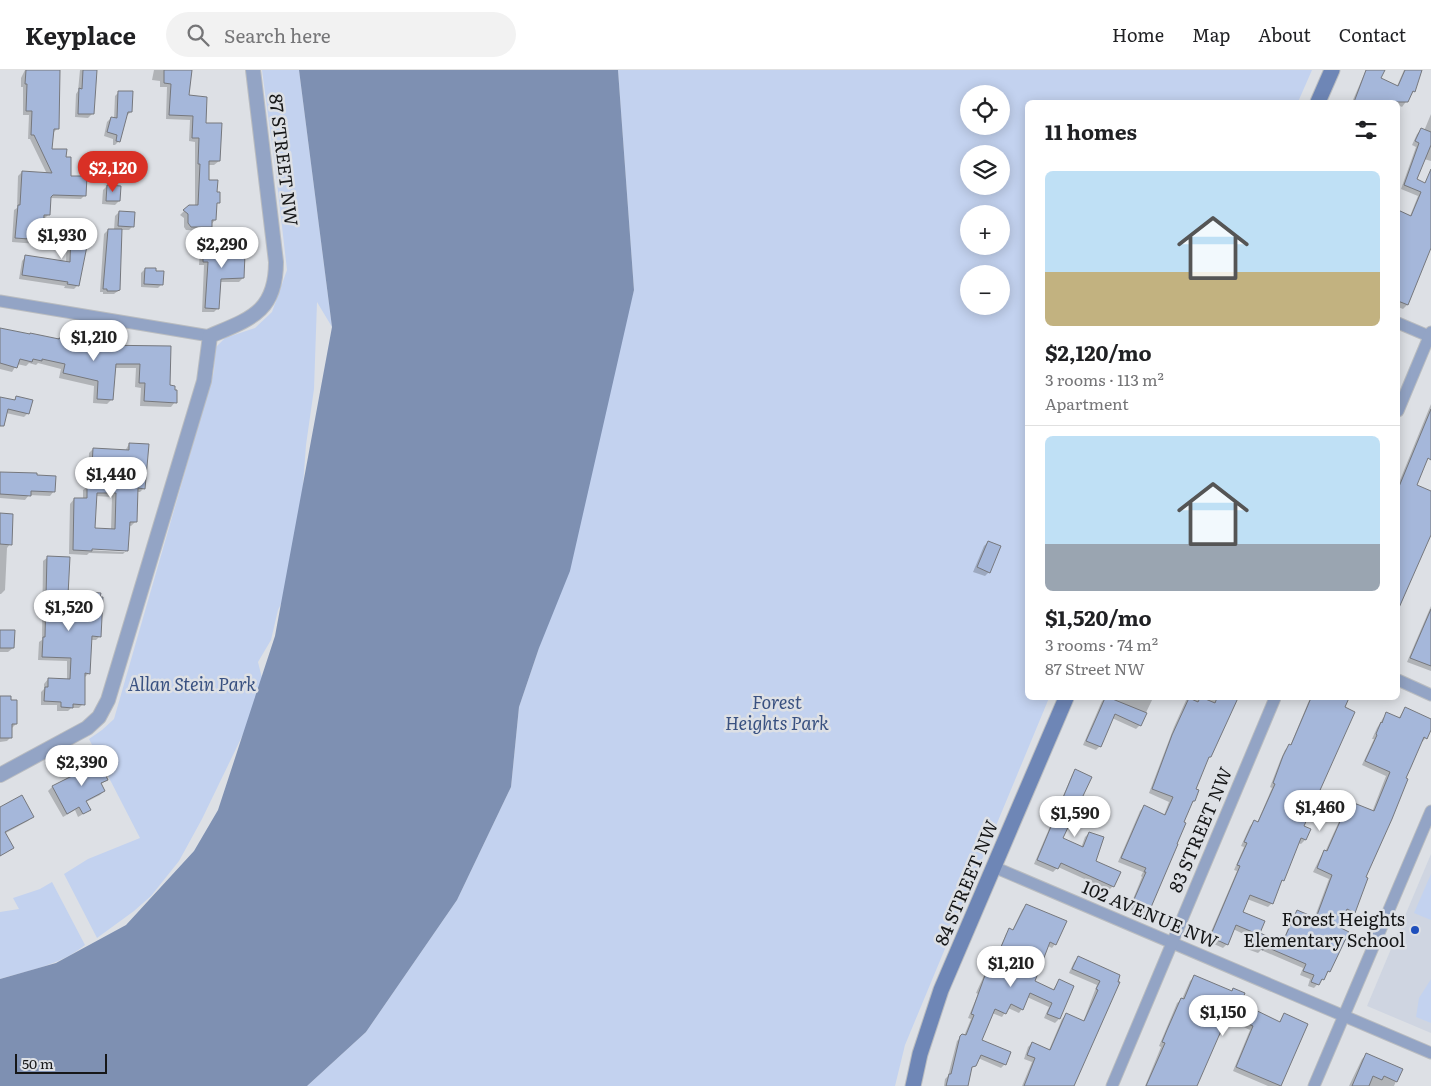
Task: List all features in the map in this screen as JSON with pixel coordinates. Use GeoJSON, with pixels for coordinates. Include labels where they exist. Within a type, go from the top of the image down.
{"type":"FeatureCollection","features":[{"type":"Feature","properties":{"kind":"main road"},"geometry":{"type":"LineString","coordinates":[[1319,100],[1332,70]]}},
{"type":"Feature","properties":{"kind":"main road","name":"84 STREET NW"},"geometry":{"type":"LineString","coordinates":[[913,1086],[920,1054],[942,990],[1065,700]]}},
{"type":"Feature","properties":{"kind":"street","name":"87 STREET NW"},"geometry":{"type":"LineString","coordinates":[[210,336],[243,322],[259,312],[267,301],[276,277],[276,262],[253,70]]}},
{"type":"Feature","properties":{"kind":"street"},"geometry":{"type":"LineString","coordinates":[[0,301],[210,336],[204,381],[108,700],[99,717],[87,728],[0,775]]}},
{"type":"Feature","properties":{"kind":"street"},"geometry":{"type":"LineString","coordinates":[[1400,324],[1430,335],[1400,406]]}},
{"type":"Feature","properties":{"kind":"street"},"geometry":{"type":"LineString","coordinates":[[1400,681],[1431,695]]}},
{"type":"Feature","properties":{"kind":"street","name":"83 STREET NW"},"geometry":{"type":"LineString","coordinates":[[1112,1086],[1274,700]]}},
{"type":"Feature","properties":{"kind":"street"},"geometry":{"type":"LineString","coordinates":[[1314,1086],[1431,810]]}},
{"type":"Feature","properties":{"kind":"street","name":"102 AVENUE NW"},"geometry":{"type":"LineString","coordinates":[[994,868],[1431,1053]]}},
{"type":"Feature","properties":{"kind":"shaded area"},"geometry":{"type":"Polygon","coordinates":[[[299,70],[618,70],[634,290],[570,571],[539,648],[519,707],[511,787],[457,900],[366,1032],[307,1086],[0,1086],[0,979],[56,963],[126,925],[194,851],[218,810],[275,636],[332,327],[299,70]]]}},
{"type":"Feature","properties":{"kind":"shaded area","name":"Forest Heights Elementary School"},"geometry":{"type":"Polygon","coordinates":[[[1431,854],[1431,1033],[1367,1006],[1431,854]]]}},
{"type":"Feature","properties":{"kind":"green space","name":"Allan Stein Park"},"geometry":{"type":"Polygon","coordinates":[[[262,70],[299,70],[332,327],[317,302],[314,389],[306,445],[301,513],[285,596],[278,610],[271,640],[258,662],[262,678],[248,724],[202,819],[179,861],[151,896],[97,938],[64,874],[88,859],[140,838],[89,739],[114,719],[214,371],[215,348],[225,338],[255,328],[272,312],[287,270],[262,70]]]}},
{"type":"Feature","properties":{"kind":"green space","name":"Forest Heights Park"},"geometry":{"type":"Polygon","coordinates":[[[618,70],[1312,70],[1299,100],[1025,100],[1025,700],[1048,700],[905,1045],[895,1086],[307,1086],[366,1032],[457,900],[511,787],[519,707],[539,648],[634,290],[618,70]]]}},
{"type":"Feature","properties":{"kind":"green space"},"geometry":{"type":"Polygon","coordinates":[[[1431,874],[1431,920],[1414,913],[1431,874]]]}},
{"type":"Feature","properties":{"kind":"green space"},"geometry":{"type":"Polygon","coordinates":[[[52,882],[85,945],[76,952],[55,962],[0,979],[0,912],[19,909],[13,898],[40,889],[52,882]]]}},
{"type":"Feature","properties":{"kind":"green space"},"geometry":{"type":"Polygon","coordinates":[[[1431,979],[1431,1023],[1416,1017],[1419,998],[1431,979]]]}},
{"type":"Feature","properties":{"kind":"building"},"geometry":{"type":"Polygon","coordinates":[[[26,70],[60,70],[59,129],[54,129],[52,149],[67,149],[66,157],[71,157],[71,176],[87,176],[86,196],[53,195],[51,197],[50,215],[44,215],[43,240],[15,238],[18,205],[20,205],[22,171],[52,173],[34,135],[31,135],[32,111],[26,111],[26,70]]]}},
{"type":"Feature","properties":{"kind":"building"},"geometry":{"type":"Polygon","coordinates":[[[83,70],[97,70],[94,114],[78,114],[79,88],[82,89],[83,70]]]}},
{"type":"Feature","properties":{"kind":"building"},"geometry":{"type":"Polygon","coordinates":[[[164,70],[192,70],[189,95],[207,97],[206,123],[222,123],[220,161],[209,161],[209,180],[218,180],[217,192],[220,192],[220,203],[217,203],[216,220],[212,220],[212,227],[191,227],[188,223],[188,214],[183,210],[189,205],[198,205],[199,138],[192,138],[193,116],[169,115],[171,84],[164,83],[164,70]]]}},
{"type":"Feature","properties":{"kind":"building"},"geometry":{"type":"Polygon","coordinates":[[[1366,70],[1385,70],[1381,78],[1398,86],[1405,70],[1422,70],[1415,92],[1413,91],[1408,102],[1400,102],[1400,100],[1355,100],[1366,70]]]}},
{"type":"Feature","properties":{"kind":"building"},"geometry":{"type":"Polygon","coordinates":[[[118,91],[133,91],[132,112],[128,112],[120,142],[116,141],[117,135],[107,132],[111,117],[117,118],[118,91]]]}},
{"type":"Feature","properties":{"kind":"building"},"geometry":{"type":"Polygon","coordinates":[[[1421,128],[1431,132],[1431,145],[1417,179],[1425,183],[1431,169],[1431,248],[1408,305],[1400,302],[1400,211],[1411,216],[1421,192],[1404,185],[1419,143],[1415,141],[1421,128]]]}},
{"type":"Feature","properties":{"kind":"building"},"geometry":{"type":"Polygon","coordinates":[[[107,185],[121,186],[120,201],[106,201],[107,185]]]}},
{"type":"Feature","properties":{"kind":"building"},"geometry":{"type":"Polygon","coordinates":[[[119,211],[135,212],[134,227],[118,226],[119,211]]]}},
{"type":"Feature","properties":{"kind":"building"},"geometry":{"type":"Polygon","coordinates":[[[75,219],[86,220],[87,228],[87,246],[79,286],[67,284],[68,282],[22,275],[25,255],[70,262],[71,228],[72,224],[75,225],[75,219]]]}},
{"type":"Feature","properties":{"kind":"building"},"geometry":{"type":"Polygon","coordinates":[[[108,229],[122,229],[120,290],[117,291],[103,289],[108,229]]]}},
{"type":"Feature","properties":{"kind":"building"},"geometry":{"type":"Polygon","coordinates":[[[222,240],[239,241],[238,254],[245,254],[244,278],[221,279],[219,309],[205,308],[208,262],[203,262],[203,246],[222,247],[222,240]]]}},
{"type":"Feature","properties":{"kind":"building"},"geometry":{"type":"Polygon","coordinates":[[[145,268],[156,268],[156,271],[164,271],[163,285],[144,284],[145,268]]]}},
{"type":"Feature","properties":{"kind":"building"},"geometry":{"type":"Polygon","coordinates":[[[0,328],[75,342],[76,339],[95,345],[171,346],[170,385],[175,386],[175,390],[177,390],[177,403],[144,401],[145,383],[139,383],[140,364],[116,364],[113,400],[97,399],[98,381],[63,373],[65,364],[42,359],[42,361],[33,359],[32,362],[20,359],[17,368],[0,363],[0,328]]]}},
{"type":"Feature","properties":{"kind":"building"},"geometry":{"type":"Polygon","coordinates":[[[16,396],[33,400],[29,414],[8,409],[4,426],[0,426],[0,397],[15,400],[16,396]]]}},
{"type":"Feature","properties":{"kind":"building"},"geometry":{"type":"Polygon","coordinates":[[[1431,409],[1431,460],[1428,458],[1417,485],[1431,491],[1431,535],[1400,605],[1400,484],[1431,409]]]}},
{"type":"Feature","properties":{"kind":"building"},"geometry":{"type":"Polygon","coordinates":[[[129,443],[149,444],[145,489],[138,488],[137,522],[130,522],[128,551],[73,550],[74,498],[87,498],[87,485],[91,485],[93,448],[129,450],[129,443]],[[97,493],[95,528],[115,529],[116,493],[97,493]]]}},
{"type":"Feature","properties":{"kind":"building"},"geometry":{"type":"Polygon","coordinates":[[[0,472],[37,473],[37,475],[56,476],[55,492],[31,491],[31,496],[0,494],[0,472]]]}},
{"type":"Feature","properties":{"kind":"building"},"geometry":{"type":"Polygon","coordinates":[[[0,513],[13,514],[12,545],[0,544],[0,513]]]}},
{"type":"Feature","properties":{"kind":"building"},"geometry":{"type":"Polygon","coordinates":[[[988,541],[1001,546],[990,573],[977,567],[988,541]]]}},
{"type":"Feature","properties":{"kind":"building"},"geometry":{"type":"Polygon","coordinates":[[[47,556],[70,557],[68,595],[89,597],[89,592],[101,593],[100,597],[103,597],[101,637],[92,636],[90,674],[85,673],[85,705],[73,704],[73,708],[61,707],[61,702],[44,701],[45,687],[48,687],[48,678],[70,679],[71,658],[42,657],[43,637],[45,637],[47,556]]]}},
{"type":"Feature","properties":{"kind":"building"},"geometry":{"type":"Polygon","coordinates":[[[1431,609],[1431,666],[1410,658],[1431,609]]]}},
{"type":"Feature","properties":{"kind":"building"},"geometry":{"type":"Polygon","coordinates":[[[0,630],[15,630],[14,648],[0,648],[0,630]]]}},
{"type":"Feature","properties":{"kind":"building"},"geometry":{"type":"Polygon","coordinates":[[[0,696],[11,696],[11,700],[17,700],[17,724],[12,724],[12,738],[0,738],[0,696]]]}},
{"type":"Feature","properties":{"kind":"building"},"geometry":{"type":"Polygon","coordinates":[[[1104,700],[1115,700],[1147,713],[1141,726],[1115,714],[1101,747],[1086,741],[1104,700]]]}},
{"type":"Feature","properties":{"kind":"building"},"geometry":{"type":"Polygon","coordinates":[[[1188,700],[1198,702],[1199,700],[1208,700],[1215,703],[1216,700],[1237,700],[1211,757],[1209,757],[1196,789],[1199,790],[1195,801],[1193,801],[1184,822],[1186,823],[1178,844],[1149,912],[1132,904],[1146,868],[1121,858],[1144,805],[1165,815],[1173,797],[1152,789],[1172,735],[1188,700]]]}},
{"type":"Feature","properties":{"kind":"building"},"geometry":{"type":"Polygon","coordinates":[[[1310,700],[1348,700],[1345,707],[1355,712],[1304,826],[1311,829],[1306,840],[1301,838],[1273,904],[1250,895],[1243,912],[1265,921],[1260,933],[1281,942],[1297,910],[1316,918],[1332,875],[1317,868],[1324,850],[1327,851],[1349,801],[1374,811],[1390,772],[1365,761],[1386,712],[1400,718],[1405,707],[1431,719],[1431,730],[1427,739],[1424,737],[1406,778],[1408,779],[1392,819],[1366,877],[1368,878],[1355,913],[1347,909],[1339,927],[1349,932],[1330,972],[1328,971],[1324,980],[1322,979],[1319,985],[1311,982],[1314,975],[1303,971],[1306,964],[1264,946],[1263,950],[1251,945],[1255,933],[1236,925],[1228,945],[1210,937],[1240,866],[1237,865],[1247,843],[1244,842],[1254,820],[1258,822],[1275,784],[1273,783],[1283,756],[1289,744],[1291,745],[1310,700]]]}},
{"type":"Feature","properties":{"kind":"building"},"geometry":{"type":"Polygon","coordinates":[[[96,756],[108,780],[101,783],[105,791],[86,801],[91,810],[83,814],[79,807],[67,814],[52,786],[84,770],[81,764],[96,756]]]}},
{"type":"Feature","properties":{"kind":"building"},"geometry":{"type":"Polygon","coordinates":[[[1075,769],[1092,777],[1063,838],[1083,847],[1089,832],[1104,837],[1096,861],[1121,872],[1114,887],[1061,863],[1058,869],[1037,860],[1075,769]]]}},
{"type":"Feature","properties":{"kind":"building"},"geometry":{"type":"Polygon","coordinates":[[[22,795],[34,817],[5,832],[14,848],[0,856],[0,807],[22,795]]]}},
{"type":"Feature","properties":{"kind":"building"},"geometry":{"type":"Polygon","coordinates":[[[1026,904],[1067,921],[1056,945],[1050,942],[1035,981],[1054,990],[1059,979],[1074,986],[1060,1019],[1047,1014],[1052,1003],[1030,993],[1023,1010],[1011,1004],[1006,1014],[995,1009],[982,1040],[1011,1052],[1006,1065],[981,1055],[976,1066],[972,1067],[968,1086],[946,1086],[949,1074],[951,1074],[960,1036],[962,1034],[966,1035],[974,1015],[971,1014],[984,978],[995,953],[998,954],[1009,928],[1013,930],[1026,904]]]}},
{"type":"Feature","properties":{"kind":"building"},"geometry":{"type":"Polygon","coordinates":[[[1078,956],[1120,975],[1118,982],[1120,982],[1074,1086],[1024,1086],[1035,1058],[1027,1055],[1032,1042],[1050,1050],[1066,1013],[1084,1021],[1098,990],[1096,989],[1100,981],[1072,969],[1078,956]]]}},
{"type":"Feature","properties":{"kind":"building"},"geometry":{"type":"Polygon","coordinates":[[[1194,975],[1232,991],[1233,988],[1245,993],[1241,1003],[1280,1022],[1284,1013],[1308,1024],[1281,1086],[1236,1067],[1253,1026],[1232,1016],[1224,1033],[1221,1031],[1197,1086],[1146,1086],[1165,1043],[1162,1042],[1167,1030],[1181,998],[1184,999],[1194,975]]]}},
{"type":"Feature","properties":{"kind":"building"},"geometry":{"type":"Polygon","coordinates":[[[1366,1053],[1403,1069],[1397,1082],[1384,1076],[1382,1080],[1373,1076],[1369,1086],[1352,1086],[1366,1053]]]}},
{"type":"Feature","properties":{"kind":"place","name":"Forest Heights Elementary School"},"geometry":{"type":"Point","coordinates":[1415,930]}}]}
